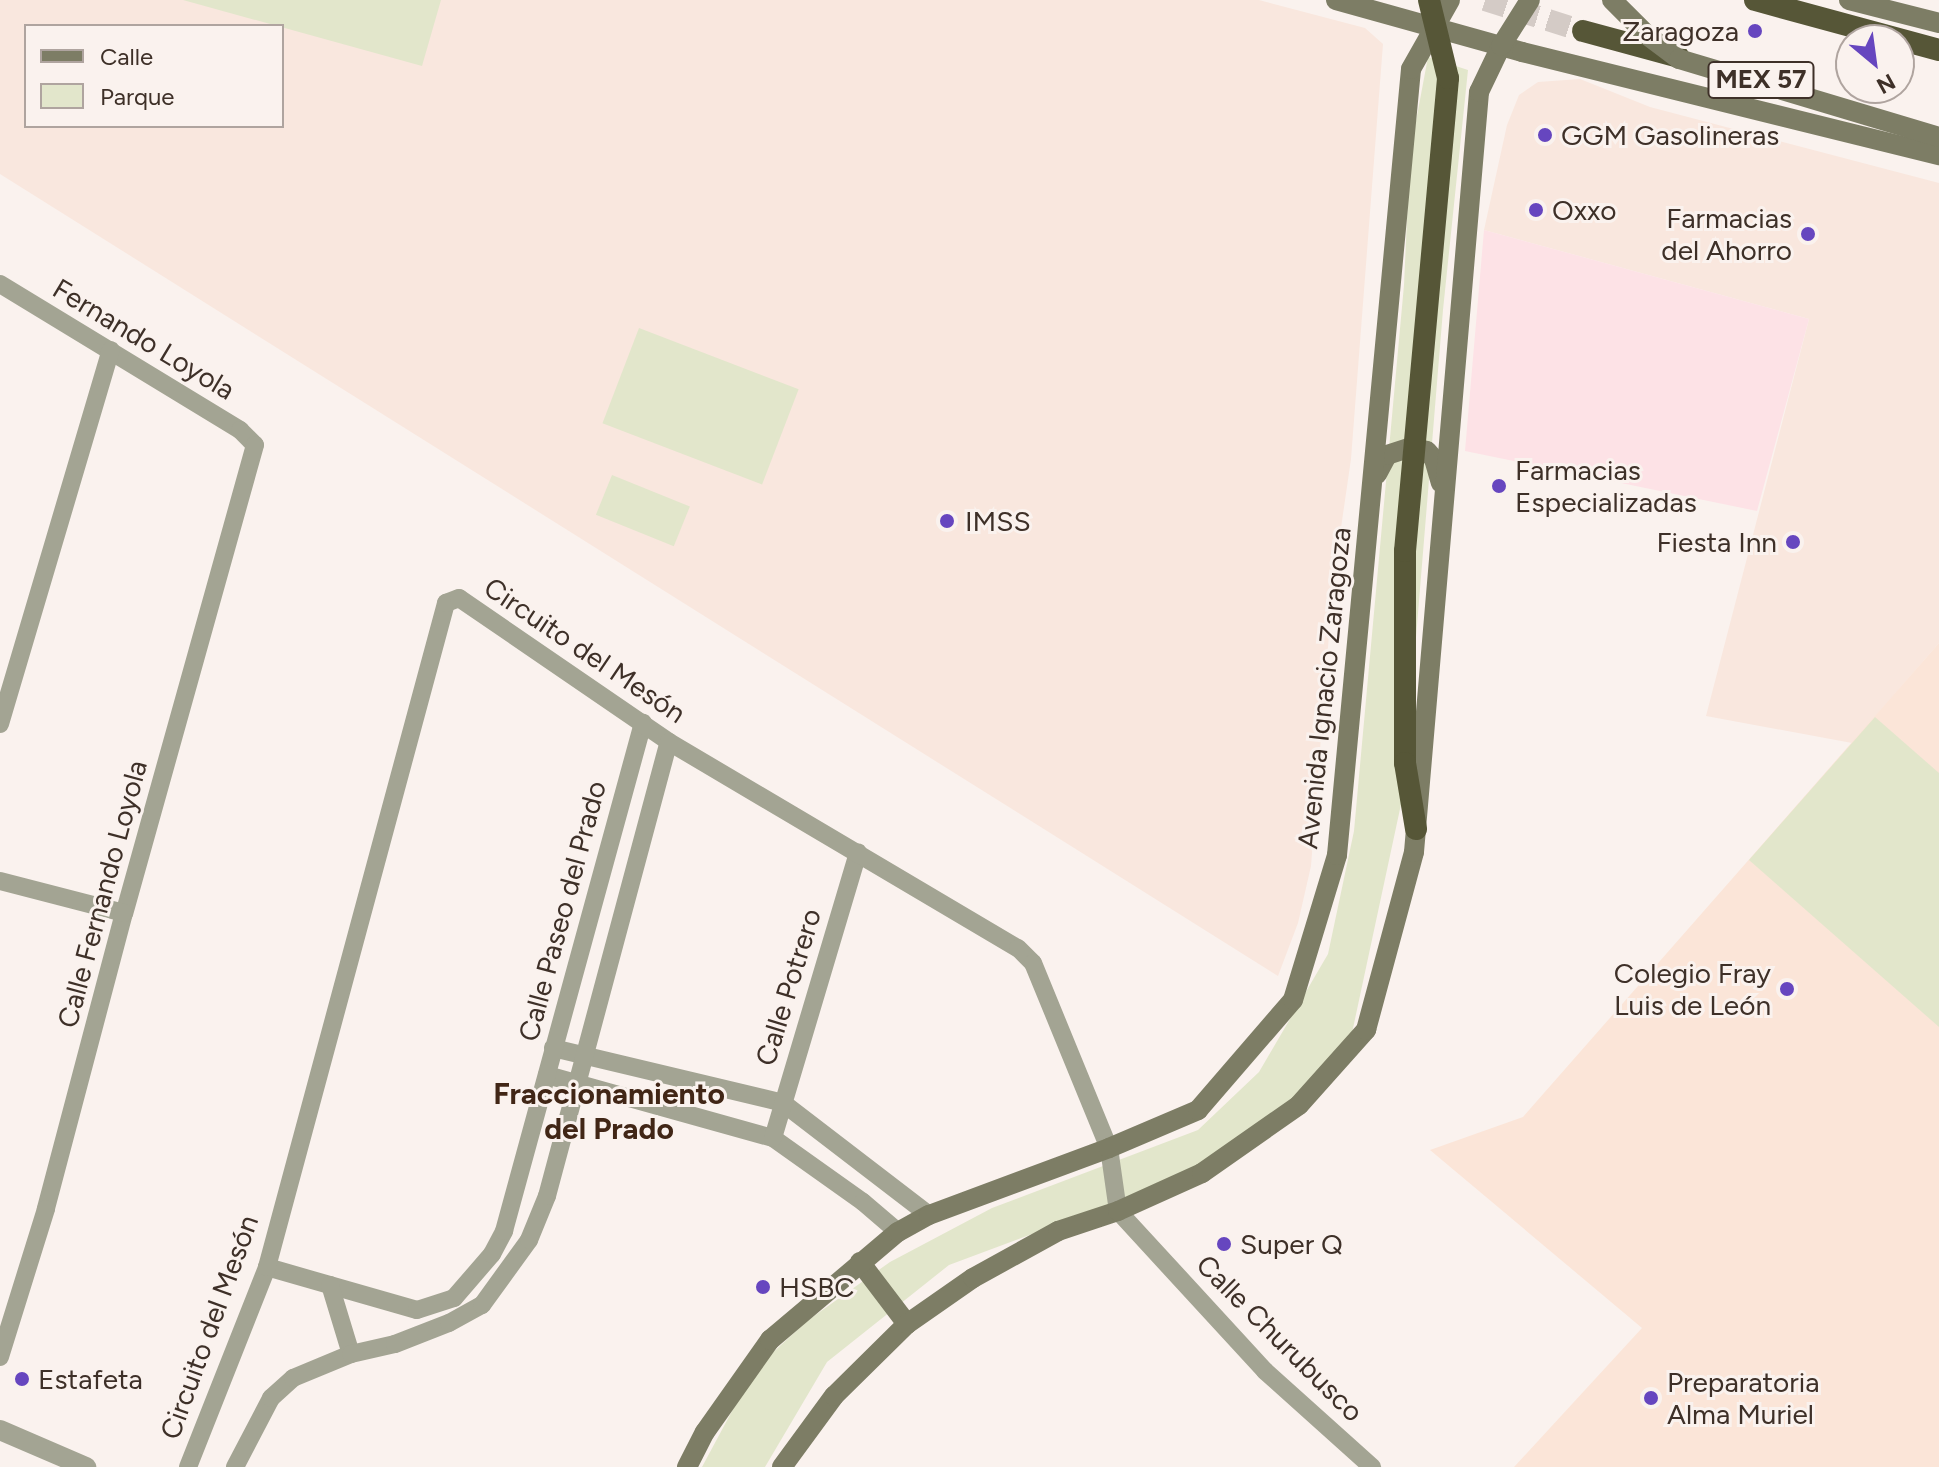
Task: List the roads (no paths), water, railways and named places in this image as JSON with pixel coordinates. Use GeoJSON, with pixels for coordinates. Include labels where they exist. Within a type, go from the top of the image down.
{"type":"FeatureCollection","features":[{"type":"Feature","properties":{"kind":"highway"},"geometry":{"type":"LineString","coordinates":[[1416,829],[1405,763],[1405,551],[1448,78],[1429,0]]}},
{"type":"Feature","properties":{"kind":"highway","name":"MEX 57"},"geometry":{"type":"LineString","coordinates":[[1755,0],[1939,50]]}},
{"type":"Feature","properties":{"kind":"highway","name":"MEX 57"},"geometry":{"type":"LineString","coordinates":[[1583,31],[1939,128]]}},
{"type":"Feature","properties":{"kind":"main road"},"geometry":{"type":"LineString","coordinates":[[1336,0],[1501,46],[1939,155]]}},
{"type":"Feature","properties":{"kind":"main road","name":"Avenida Ignacio Zaragoza"},"geometry":{"type":"LineString","coordinates":[[687,1467],[705,1432],[770,1340],[898,1232],[929,1215],[1109,1148],[1198,1110],[1293,1000],[1337,855],[1411,69],[1450,0]]}},
{"type":"Feature","properties":{"kind":"main road"},"geometry":{"type":"LineString","coordinates":[[782,1467],[834,1396],[907,1324],[973,1278],[1058,1231],[1118,1211],[1202,1173],[1284,1118],[1366,1030],[1414,852],[1442,490],[1479,92],[1501,46],[1530,0]]}},
{"type":"Feature","properties":{"kind":"main road"},"geometry":{"type":"LineString","coordinates":[[1612,0],[1647,35],[1679,59],[1939,137]]}},
{"type":"Feature","properties":{"kind":"main road"},"geometry":{"type":"LineString","coordinates":[[1849,0],[1939,23]]}},
{"type":"Feature","properties":{"kind":"main road"},"geometry":{"type":"LineString","coordinates":[[1371,505],[1381,464],[1387,455],[1404,447],[1427,451],[1438,469],[1442,490]]}},
{"type":"Feature","properties":{"kind":"main road"},"geometry":{"type":"LineString","coordinates":[[860,1262],[907,1324]]}},
{"type":"Feature","properties":{"kind":"street","name":"Fernando Loyola"},"geometry":{"type":"LineString","coordinates":[[0,284],[240,430],[255,445]]}},
{"type":"Feature","properties":{"kind":"street"},"geometry":{"type":"LineString","coordinates":[[0,724],[111,350]]}},
{"type":"Feature","properties":{"kind":"street","name":"Calle Fernando Loyola"},"geometry":{"type":"LineString","coordinates":[[0,1357],[46,1209],[124,913],[255,445]]}},
{"type":"Feature","properties":{"kind":"street","name":"Circuito del Mesón"},"geometry":{"type":"LineString","coordinates":[[188,1467],[267,1267],[446,603],[459,598],[669,742],[1018,948],[1033,963],[1109,1148],[1118,1211]]}},
{"type":"Feature","properties":{"kind":"street","name":"Calle Paseo del Prado"},"geometry":{"type":"LineString","coordinates":[[267,1267],[417,1310],[454,1298],[475,1278],[504,1231],[643,723]]}},
{"type":"Feature","properties":{"kind":"street","name":"Calle Paseo del Prado"},"geometry":{"type":"LineString","coordinates":[[235,1467],[271,1398],[293,1378],[351,1354],[395,1344],[449,1323],[482,1305],[513,1265],[541,1216],[582,1054],[669,742]]}},
{"type":"Feature","properties":{"kind":"street","name":"Calle Potrero"},"geometry":{"type":"LineString","coordinates":[[773,1138],[858,852]]}},
{"type":"Feature","properties":{"kind":"street"},"geometry":{"type":"LineString","coordinates":[[0,881],[124,913]]}},
{"type":"Feature","properties":{"kind":"street"},"geometry":{"type":"LineString","coordinates":[[553,1048],[783,1103],[929,1215]]}},
{"type":"Feature","properties":{"kind":"street"},"geometry":{"type":"LineString","coordinates":[[547,1075],[773,1138],[898,1232]]}},
{"type":"Feature","properties":{"kind":"street","name":"Calle Churubusco"},"geometry":{"type":"LineString","coordinates":[[1118,1211],[1265,1371],[1372,1467]]}},
{"type":"Feature","properties":{"kind":"street"},"geometry":{"type":"LineString","coordinates":[[330,1285],[351,1354]]}},
{"type":"Feature","properties":{"kind":"street"},"geometry":{"type":"LineString","coordinates":[[0,1430],[86,1467]]}},
{"type":"Feature","properties":{"kind":"tunnel"},"geometry":{"type":"LineString","coordinates":[[1485,0],[1583,31]]}},
{"type":"Feature","properties":{"kind":"place","name":"Zaragoza"},"geometry":{"type":"Point","coordinates":[1755,31]}},
{"type":"Feature","properties":{"kind":"place","name":"GGM Gasolineras"},"geometry":{"type":"Point","coordinates":[1545,135]}},
{"type":"Feature","properties":{"kind":"place","name":"Oxxo"},"geometry":{"type":"Point","coordinates":[1536,210]}},
{"type":"Feature","properties":{"kind":"place","name":"Farmacias del Ahorro"},"geometry":{"type":"Point","coordinates":[1808,234]}},
{"type":"Feature","properties":{"kind":"place","name":"Farmacias Especializadas"},"geometry":{"type":"Point","coordinates":[1499,486]}},
{"type":"Feature","properties":{"kind":"place","name":"IMSS"},"geometry":{"type":"Point","coordinates":[947,521]}},
{"type":"Feature","properties":{"kind":"place","name":"Fiesta Inn"},"geometry":{"type":"Point","coordinates":[1793,542]}},
{"type":"Feature","properties":{"kind":"place","name":"Colegio Fray Luis de León"},"geometry":{"type":"Point","coordinates":[1787,989]}},
{"type":"Feature","properties":{"kind":"place","name":"Super Q"},"geometry":{"type":"Point","coordinates":[1224,1244]}},
{"type":"Feature","properties":{"kind":"place","name":"HSBC"},"geometry":{"type":"Point","coordinates":[763,1287]}},
{"type":"Feature","properties":{"kind":"place","name":"Estafeta"},"geometry":{"type":"Point","coordinates":[22,1379]}},
{"type":"Feature","properties":{"kind":"place","name":"Preparatoria Alma Muriel"},"geometry":{"type":"Point","coordinates":[1651,1398]}},
{"type":"Feature","properties":{"kind":"district","name":"Fraccionamiento del Prado"},"geometry":{"type":"Point","coordinates":[609,1111]}}]}
